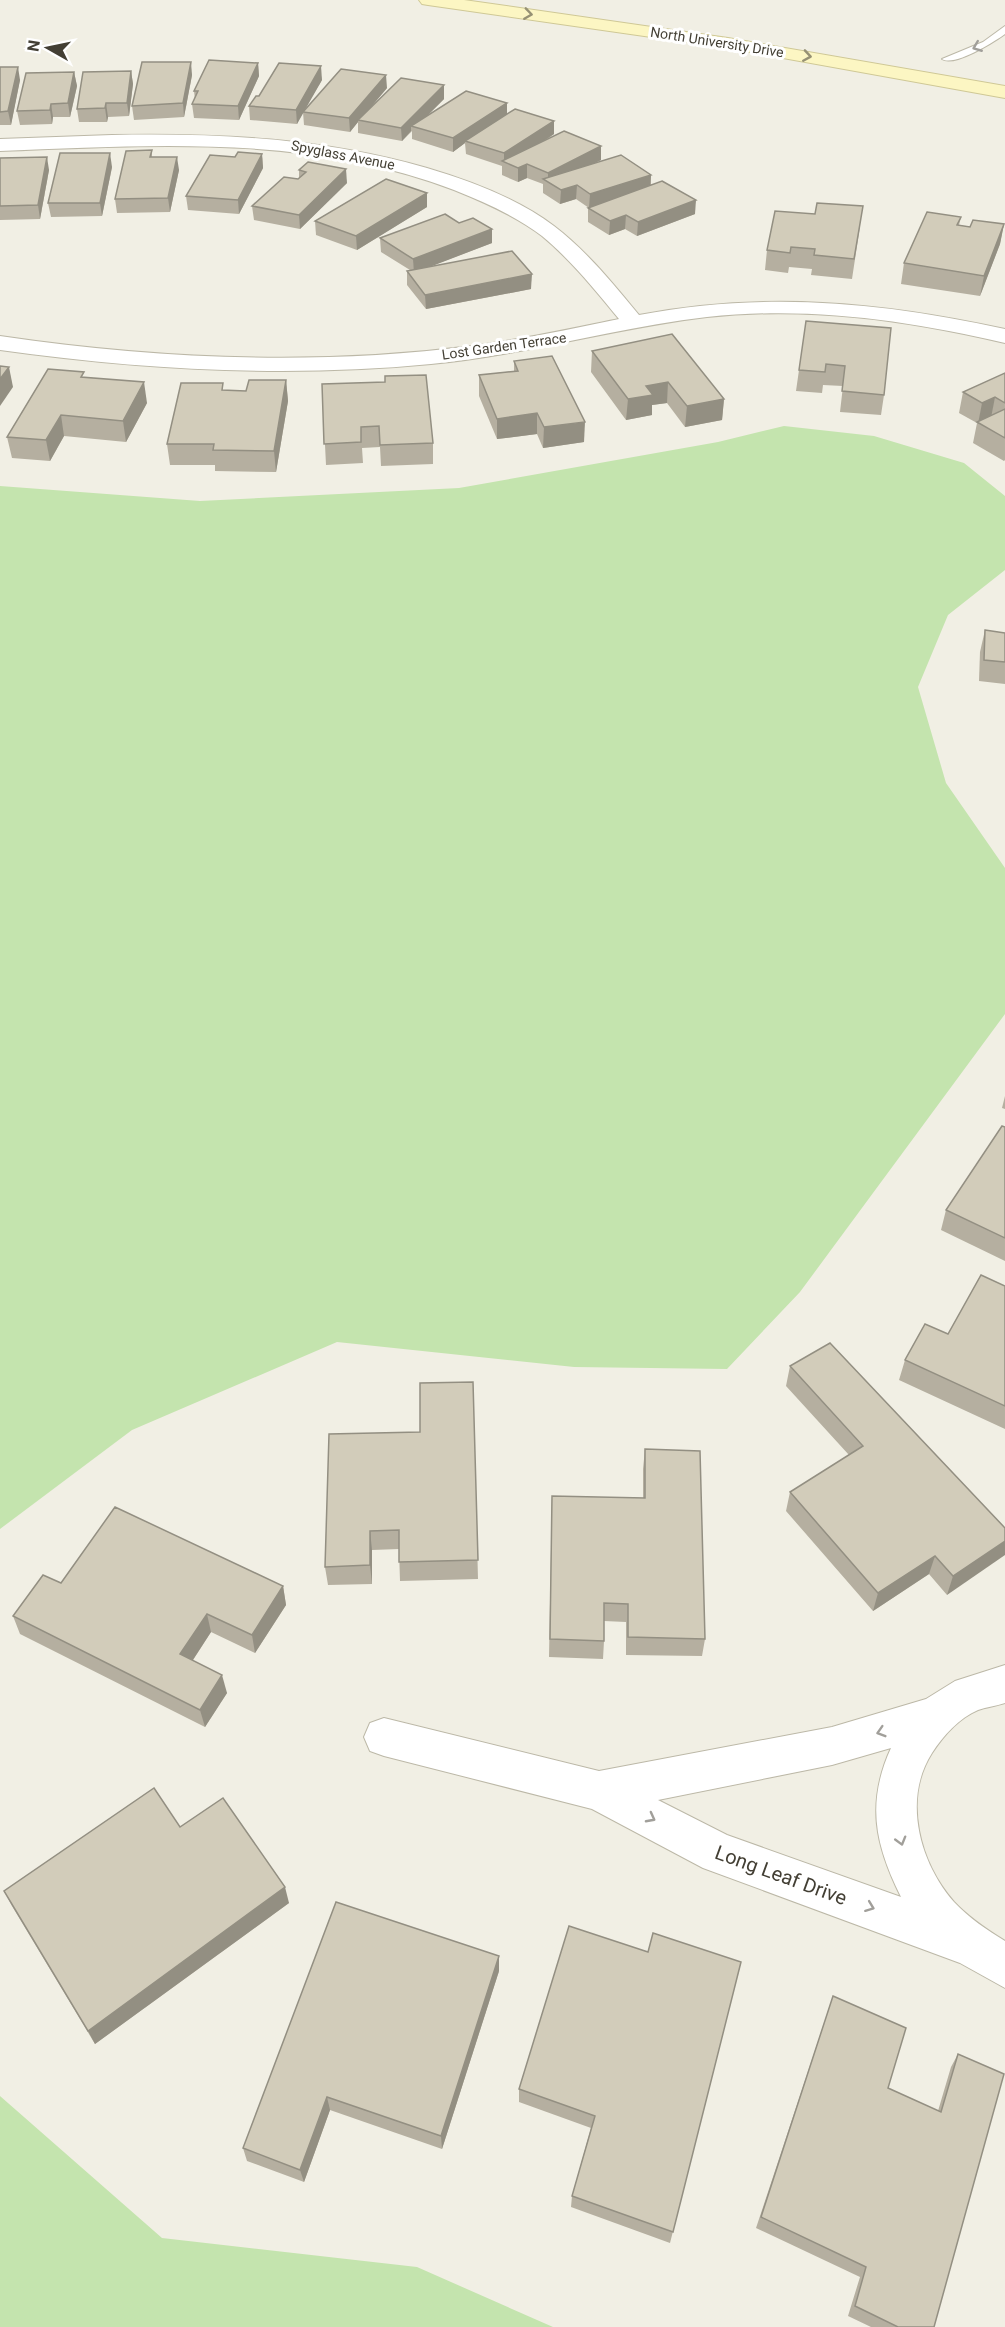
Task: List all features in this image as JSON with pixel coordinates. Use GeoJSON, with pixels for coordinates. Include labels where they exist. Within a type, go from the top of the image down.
{"type":"FeatureCollection","features":[{"type":"Feature","properties":{"kind":"main road","name":"North University Drive"},"geometry":{"type":"LineString","coordinates":[[428,0],[734,37],[1005,92]]}},
{"type":"Feature","properties":{"kind":"main road"},"geometry":{"type":"LineString","coordinates":[[941,58],[982,65]]}},
{"type":"Feature","properties":{"kind":"street","name":"Spyglass Avenue"},"geometry":{"type":"LineString","coordinates":[[0,145],[194,139],[278,143],[358,155],[419,171],[482,193],[536,222],[581,262],[633,322]]}},
{"type":"Feature","properties":{"kind":"street","name":"Lost Garden Terrace"},"geometry":{"type":"LineString","coordinates":[[0,344],[125,359],[236,363],[355,362],[471,353],[709,310],[771,307],[834,309],[896,315],[960,325],[1005,336]]}},
{"type":"Feature","properties":{"kind":"street"},"geometry":{"type":"LineString","coordinates":[[1005,1684],[969,1694],[937,1715],[911,1746],[898,1783],[897,1826],[909,1869],[934,1911],[969,1945],[1005,1966]]}},
{"type":"Feature","properties":{"kind":"street","name":"Long Leaf Drive"},"geometry":{"type":"LineString","coordinates":[[599,1791],[832,1746],[937,1715]]}},
{"type":"Feature","properties":{"kind":"street","name":"Long Leaf Drive"},"geometry":{"type":"LineString","coordinates":[[384,1737],[599,1791],[718,1853],[833,1893],[969,1945]]}},
{"type":"Feature","properties":{"kind":"lane"},"geometry":{"type":"LineString","coordinates":[[941,58],[986,44],[1005,29]]}},
{"type":"Feature","properties":{"kind":"green space"},"geometry":{"type":"Polygon","coordinates":[[[784,426],[874,436],[964,463],[1005,496],[1005,570],[948,615],[918,687],[946,783],[1005,868],[1005,1014],[800,1292],[727,1369],[574,1367],[337,1342],[132,1430],[0,1529],[0,486],[200,501],[459,488],[718,442],[784,426]]]}},
{"type":"Feature","properties":{"kind":"green space"},"geometry":{"type":"Polygon","coordinates":[[[0,2096],[162,2238],[417,2267],[553,2327],[0,2327],[0,2096]]]}},
{"type":"Feature","properties":{"kind":"building"},"geometry":{"type":"Polygon","coordinates":[[[209,60],[258,63],[238,106],[192,104],[198,91],[194,91],[209,60]]]}},
{"type":"Feature","properties":{"kind":"building"},"geometry":{"type":"Polygon","coordinates":[[[142,62],[191,62],[183,103],[132,106],[142,62]]]}},
{"type":"Feature","properties":{"kind":"building"},"geometry":{"type":"Polygon","coordinates":[[[279,63],[321,66],[296,110],[249,106],[256,96],[259,96],[279,63]]]}},
{"type":"Feature","properties":{"kind":"building"},"geometry":{"type":"Polygon","coordinates":[[[0,67],[18,67],[8,111],[0,112],[0,67]]]}},
{"type":"Feature","properties":{"kind":"building"},"geometry":{"type":"Polygon","coordinates":[[[341,69],[386,75],[349,118],[303,112],[341,69]]]}},
{"type":"Feature","properties":{"kind":"building"},"geometry":{"type":"Polygon","coordinates":[[[131,71],[127,103],[106,103],[105,108],[77,109],[83,72],[131,71]]]}},
{"type":"Feature","properties":{"kind":"building"},"geometry":{"type":"Polygon","coordinates":[[[74,72],[68,103],[51,104],[50,110],[17,111],[26,73],[74,72]]]}},
{"type":"Feature","properties":{"kind":"building"},"geometry":{"type":"Polygon","coordinates":[[[401,78],[444,85],[401,128],[358,120],[401,78]]]}},
{"type":"Feature","properties":{"kind":"building"},"geometry":{"type":"Polygon","coordinates":[[[466,91],[507,103],[453,138],[411,126],[466,91]]]}},
{"type":"Feature","properties":{"kind":"building"},"geometry":{"type":"Polygon","coordinates":[[[515,109],[554,121],[504,153],[465,141],[515,109]]]}},
{"type":"Feature","properties":{"kind":"building"},"geometry":{"type":"Polygon","coordinates":[[[564,131],[601,146],[548,173],[527,164],[518,168],[502,161],[564,131]]]}},
{"type":"Feature","properties":{"kind":"building"},"geometry":{"type":"Polygon","coordinates":[[[152,150],[150,157],[177,157],[168,198],[115,199],[126,151],[152,150]]]}},
{"type":"Feature","properties":{"kind":"building"},"geometry":{"type":"Polygon","coordinates":[[[238,152],[262,154],[238,200],[186,196],[210,155],[235,157],[238,152]]]}},
{"type":"Feature","properties":{"kind":"building"},"geometry":{"type":"Polygon","coordinates":[[[60,153],[110,153],[100,203],[48,203],[60,153]]]}},
{"type":"Feature","properties":{"kind":"building"},"geometry":{"type":"Polygon","coordinates":[[[621,155],[651,175],[590,194],[577,185],[561,190],[543,179],[621,155]]]}},
{"type":"Feature","properties":{"kind":"building"},"geometry":{"type":"Polygon","coordinates":[[[47,157],[38,205],[0,206],[0,158],[47,157]]]}},
{"type":"Feature","properties":{"kind":"building"},"geometry":{"type":"Polygon","coordinates":[[[308,162],[346,169],[299,215],[252,206],[284,177],[298,179],[306,172],[299,170],[308,162]]]}},
{"type":"Feature","properties":{"kind":"building"},"geometry":{"type":"Polygon","coordinates":[[[386,179],[427,193],[356,236],[315,221],[386,179]]]}},
{"type":"Feature","properties":{"kind":"building"},"geometry":{"type":"Polygon","coordinates":[[[662,181],[696,200],[638,222],[626,215],[610,221],[588,208],[662,181]]]}},
{"type":"Feature","properties":{"kind":"building"},"geometry":{"type":"Polygon","coordinates":[[[817,203],[863,206],[854,259],[814,255],[815,249],[791,247],[790,253],[767,250],[775,211],[815,214],[817,203]]]}},
{"type":"Feature","properties":{"kind":"building"},"geometry":{"type":"Polygon","coordinates":[[[927,212],[961,217],[957,225],[970,227],[973,220],[1004,224],[984,276],[904,263],[927,212]]]}},
{"type":"Feature","properties":{"kind":"building"},"geometry":{"type":"Polygon","coordinates":[[[445,214],[459,223],[473,218],[492,229],[413,259],[380,238],[445,214]]]}},
{"type":"Feature","properties":{"kind":"building"},"geometry":{"type":"Polygon","coordinates":[[[512,251],[532,274],[425,295],[407,271],[512,251]]]}},
{"type":"Feature","properties":{"kind":"building"},"geometry":{"type":"Polygon","coordinates":[[[806,321],[891,328],[884,395],[842,391],[845,366],[826,364],[825,372],[799,370],[806,321]]]}},
{"type":"Feature","properties":{"kind":"building"},"geometry":{"type":"Polygon","coordinates":[[[672,334],[724,399],[687,406],[668,382],[646,386],[653,395],[628,399],[592,351],[672,334]]]}},
{"type":"Feature","properties":{"kind":"building"},"geometry":{"type":"Polygon","coordinates":[[[552,356],[585,422],[544,427],[537,413],[497,419],[479,375],[518,371],[514,361],[552,356]]]}},
{"type":"Feature","properties":{"kind":"building"},"geometry":{"type":"Polygon","coordinates":[[[0,366],[9,367],[0,379],[0,366]]]}},
{"type":"Feature","properties":{"kind":"building"},"geometry":{"type":"Polygon","coordinates":[[[48,369],[84,372],[81,377],[144,382],[123,421],[61,415],[46,440],[7,437],[48,369]]]}},
{"type":"Feature","properties":{"kind":"building"},"geometry":{"type":"Polygon","coordinates":[[[1005,373],[1005,403],[995,397],[982,403],[963,392],[1005,373]]]}},
{"type":"Feature","properties":{"kind":"building"},"geometry":{"type":"Polygon","coordinates":[[[426,375],[433,443],[380,445],[379,426],[361,427],[361,442],[324,444],[322,384],[385,382],[385,376],[426,375]]]}},
{"type":"Feature","properties":{"kind":"building"},"geometry":{"type":"Polygon","coordinates":[[[249,380],[286,380],[274,451],[213,450],[214,444],[167,444],[181,383],[223,383],[222,390],[246,391],[249,380]]]}},
{"type":"Feature","properties":{"kind":"building"},"geometry":{"type":"Polygon","coordinates":[[[1005,409],[1005,438],[977,422],[1005,409]]]}},
{"type":"Feature","properties":{"kind":"building"},"geometry":{"type":"Polygon","coordinates":[[[985,630],[1005,633],[1005,662],[984,660],[985,630]]]}},
{"type":"Feature","properties":{"kind":"building"},"geometry":{"type":"Polygon","coordinates":[[[1002,1126],[1005,1127],[1005,1238],[946,1210],[1002,1126]]]}},
{"type":"Feature","properties":{"kind":"building"},"geometry":{"type":"Polygon","coordinates":[[[981,1275],[1005,1286],[1005,1406],[905,1360],[925,1324],[948,1334],[981,1275]]]}},
{"type":"Feature","properties":{"kind":"building"},"geometry":{"type":"Polygon","coordinates":[[[830,1343],[1005,1528],[1005,1541],[953,1576],[935,1556],[878,1593],[790,1492],[863,1446],[790,1366],[830,1343]]]}},
{"type":"Feature","properties":{"kind":"building"},"geometry":{"type":"Polygon","coordinates":[[[473,1382],[478,1560],[399,1562],[399,1530],[370,1531],[370,1565],[325,1567],[329,1434],[420,1432],[420,1383],[473,1382]]]}},
{"type":"Feature","properties":{"kind":"building"},"geometry":{"type":"Polygon","coordinates":[[[645,1449],[700,1451],[705,1639],[628,1637],[628,1604],[604,1603],[604,1641],[550,1639],[552,1496],[645,1498],[645,1449]]]}},
{"type":"Feature","properties":{"kind":"building"},"geometry":{"type":"Polygon","coordinates":[[[115,1507],[283,1586],[252,1635],[207,1614],[180,1654],[222,1675],[200,1710],[13,1616],[43,1575],[61,1583],[115,1507]]]}},
{"type":"Feature","properties":{"kind":"building"},"geometry":{"type":"Polygon","coordinates":[[[154,1788],[180,1827],[223,1798],[285,1887],[88,2031],[4,1891],[154,1788]]]}},
{"type":"Feature","properties":{"kind":"building"},"geometry":{"type":"Polygon","coordinates":[[[336,1902],[499,1956],[441,2136],[327,2097],[300,2170],[243,2148],[336,1902]]]}},
{"type":"Feature","properties":{"kind":"building"},"geometry":{"type":"Polygon","coordinates":[[[569,1926],[648,1952],[653,1933],[741,1962],[673,2232],[572,2196],[595,2116],[519,2089],[569,1926]]]}},
{"type":"Feature","properties":{"kind":"building"},"geometry":{"type":"Polygon","coordinates":[[[833,1996],[906,2028],[888,2088],[941,2112],[958,2054],[1004,2074],[934,2327],[898,2327],[855,2306],[866,2267],[761,2217],[833,1996]]]}}]}
